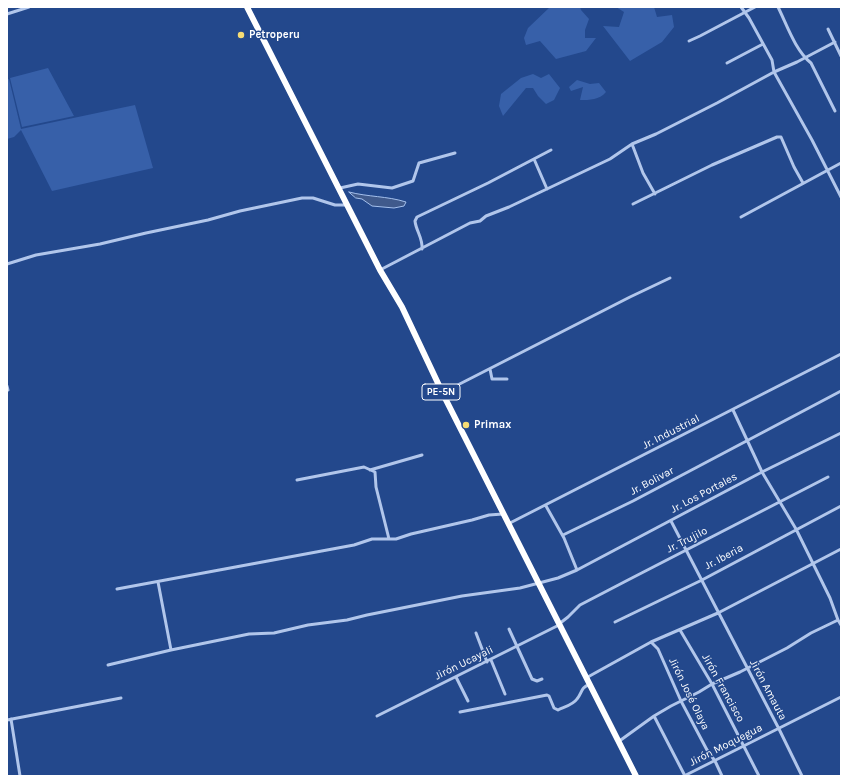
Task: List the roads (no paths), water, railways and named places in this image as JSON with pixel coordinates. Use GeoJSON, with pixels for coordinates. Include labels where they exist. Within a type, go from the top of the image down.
{"type":"FeatureCollection","features":[{"type":"Feature","properties":{"kind":"highway","name":"PE-5N"},"geometry":{"type":"LineString","coordinates":[[247,7],[340,188],[380,270],[404,312],[442,393],[636,776]]}},
{"type":"Feature","properties":{"kind":"street"},"geometry":{"type":"LineString","coordinates":[[7,14],[29,7]]}},
{"type":"Feature","properties":{"kind":"street"},"geometry":{"type":"LineString","coordinates":[[741,7],[772,60],[774,72],[812,140],[841,197]]}},
{"type":"Feature","properties":{"kind":"street"},"geometry":{"type":"LineString","coordinates":[[689,41],[755,7]]}},
{"type":"Feature","properties":{"kind":"street"},"geometry":{"type":"LineString","coordinates":[[778,7],[796,44],[805,58],[811,63],[835,111]]}},
{"type":"Feature","properties":{"kind":"street"},"geometry":{"type":"LineString","coordinates":[[828,29],[841,56]]}},
{"type":"Feature","properties":{"kind":"street"},"geometry":{"type":"LineString","coordinates":[[380,270],[470,223],[480,221],[486,216],[610,159],[632,144],[710,106],[834,42]]}},
{"type":"Feature","properties":{"kind":"street"},"geometry":{"type":"LineString","coordinates":[[727,63],[763,44]]}},
{"type":"Feature","properties":{"kind":"street"},"geometry":{"type":"LineString","coordinates":[[633,204],[712,165],[777,137],[781,137],[794,167],[803,183]]}},
{"type":"Feature","properties":{"kind":"street"},"geometry":{"type":"LineString","coordinates":[[632,144],[643,173],[655,194]]}},
{"type":"Feature","properties":{"kind":"street"},"geometry":{"type":"LineString","coordinates":[[422,249],[421,236],[415,225],[417,217],[551,150]]}},
{"type":"Feature","properties":{"kind":"street"},"geometry":{"type":"LineString","coordinates":[[340,188],[358,184],[392,188],[413,181],[419,163],[455,153]]}},
{"type":"Feature","properties":{"kind":"street"},"geometry":{"type":"LineString","coordinates":[[534,159],[547,189]]}},
{"type":"Feature","properties":{"kind":"street"},"geometry":{"type":"LineString","coordinates":[[741,217],[841,163]]}},
{"type":"Feature","properties":{"kind":"street"},"geometry":{"type":"LineString","coordinates":[[7,264],[36,255],[100,244],[302,198],[313,198],[335,205],[348,205]]}},
{"type":"Feature","properties":{"kind":"street"},"geometry":{"type":"LineString","coordinates":[[442,393],[670,278]]}},
{"type":"Feature","properties":{"kind":"street","name":"Jr. Industrial"},"geometry":{"type":"LineString","coordinates":[[508,524],[546,506],[841,354]]}},
{"type":"Feature","properties":{"kind":"street"},"geometry":{"type":"LineString","coordinates":[[490,369],[492,379],[507,379]]}},
{"type":"Feature","properties":{"kind":"street","name":"Jr. Bolivar"},"geometry":{"type":"LineString","coordinates":[[563,535],[633,501],[841,391]]}},
{"type":"Feature","properties":{"kind":"street"},"geometry":{"type":"LineString","coordinates":[[734,410],[762,472],[796,529],[830,598],[841,625]]}},
{"type":"Feature","properties":{"kind":"street","name":"Jr. Los Portales"},"geometry":{"type":"LineString","coordinates":[[108,665],[249,634],[274,633],[308,625],[347,620],[389,610],[462,596],[512,590],[558,578],[577,570],[762,472],[841,433]]}},
{"type":"Feature","properties":{"kind":"street"},"geometry":{"type":"LineString","coordinates":[[370,470],[422,455]]}},
{"type":"Feature","properties":{"kind":"street"},"geometry":{"type":"LineString","coordinates":[[297,480],[364,467],[376,472],[376,487],[389,539]]}},
{"type":"Feature","properties":{"kind":"street","name":"Jr. Trujilo"},"geometry":{"type":"LineString","coordinates":[[559,624],[580,605],[592,598],[828,477]]}},
{"type":"Feature","properties":{"kind":"street"},"geometry":{"type":"LineString","coordinates":[[546,506],[563,535],[577,570]]}},
{"type":"Feature","properties":{"kind":"street","name":"Jr. Iberia"},"geometry":{"type":"LineString","coordinates":[[615,622],[702,580],[841,506]]}},
{"type":"Feature","properties":{"kind":"street"},"geometry":{"type":"LineString","coordinates":[[117,589],[354,545],[372,539],[396,539],[490,515],[503,514]]}},
{"type":"Feature","properties":{"kind":"street","name":"Jirón Amauta"},"geometry":{"type":"LineString","coordinates":[[671,521],[802,776]]}},
{"type":"Feature","properties":{"kind":"street"},"geometry":{"type":"LineString","coordinates":[[586,678],[651,642],[718,613],[841,549]]}},
{"type":"Feature","properties":{"kind":"street"},"geometry":{"type":"LineString","coordinates":[[158,582],[171,650]]}},
{"type":"Feature","properties":{"kind":"street"},"geometry":{"type":"LineString","coordinates":[[618,742],[654,716],[681,701],[712,684],[787,648],[838,620]]}},
{"type":"Feature","properties":{"kind":"street","name":"Jirón Ucayali"},"geometry":{"type":"LineString","coordinates":[[377,716],[517,647],[559,624]]}},
{"type":"Feature","properties":{"kind":"street"},"geometry":{"type":"LineString","coordinates":[[509,629],[532,679],[537,681],[542,679]]}},
{"type":"Feature","properties":{"kind":"street","name":"Jirón Francisco"},"geometry":{"type":"LineString","coordinates":[[680,630],[712,684],[758,776]]}},
{"type":"Feature","properties":{"kind":"street"},"geometry":{"type":"LineString","coordinates":[[476,633],[486,662]]}},
{"type":"Feature","properties":{"kind":"street","name":"Jirón José Olaya"},"geometry":{"type":"LineString","coordinates":[[651,642],[658,649],[681,701],[722,776]]}},
{"type":"Feature","properties":{"kind":"street"},"geometry":{"type":"LineString","coordinates":[[491,660],[505,694]]}},
{"type":"Feature","properties":{"kind":"street"},"geometry":{"type":"LineString","coordinates":[[456,677],[468,701]]}},
{"type":"Feature","properties":{"kind":"street"},"geometry":{"type":"LineString","coordinates":[[460,712],[548,695],[554,708],[558,710],[573,703],[578,698],[582,689],[589,685]]}},
{"type":"Feature","properties":{"kind":"street","name":"Jirón Moquegua"},"geometry":{"type":"LineString","coordinates":[[684,776],[841,697]]}},
{"type":"Feature","properties":{"kind":"street"},"geometry":{"type":"LineString","coordinates":[[20,776],[9,719],[121,698]]}},
{"type":"Feature","properties":{"kind":"street"},"geometry":{"type":"LineString","coordinates":[[654,716],[684,776]]}},
{"type":"Feature","properties":{"kind":"place","name":"Petroperu"},"geometry":{"type":"Point","coordinates":[241,35]}},
{"type":"Feature","properties":{"kind":"place","name":"Primax"},"geometry":{"type":"Point","coordinates":[466,425]}}]}
